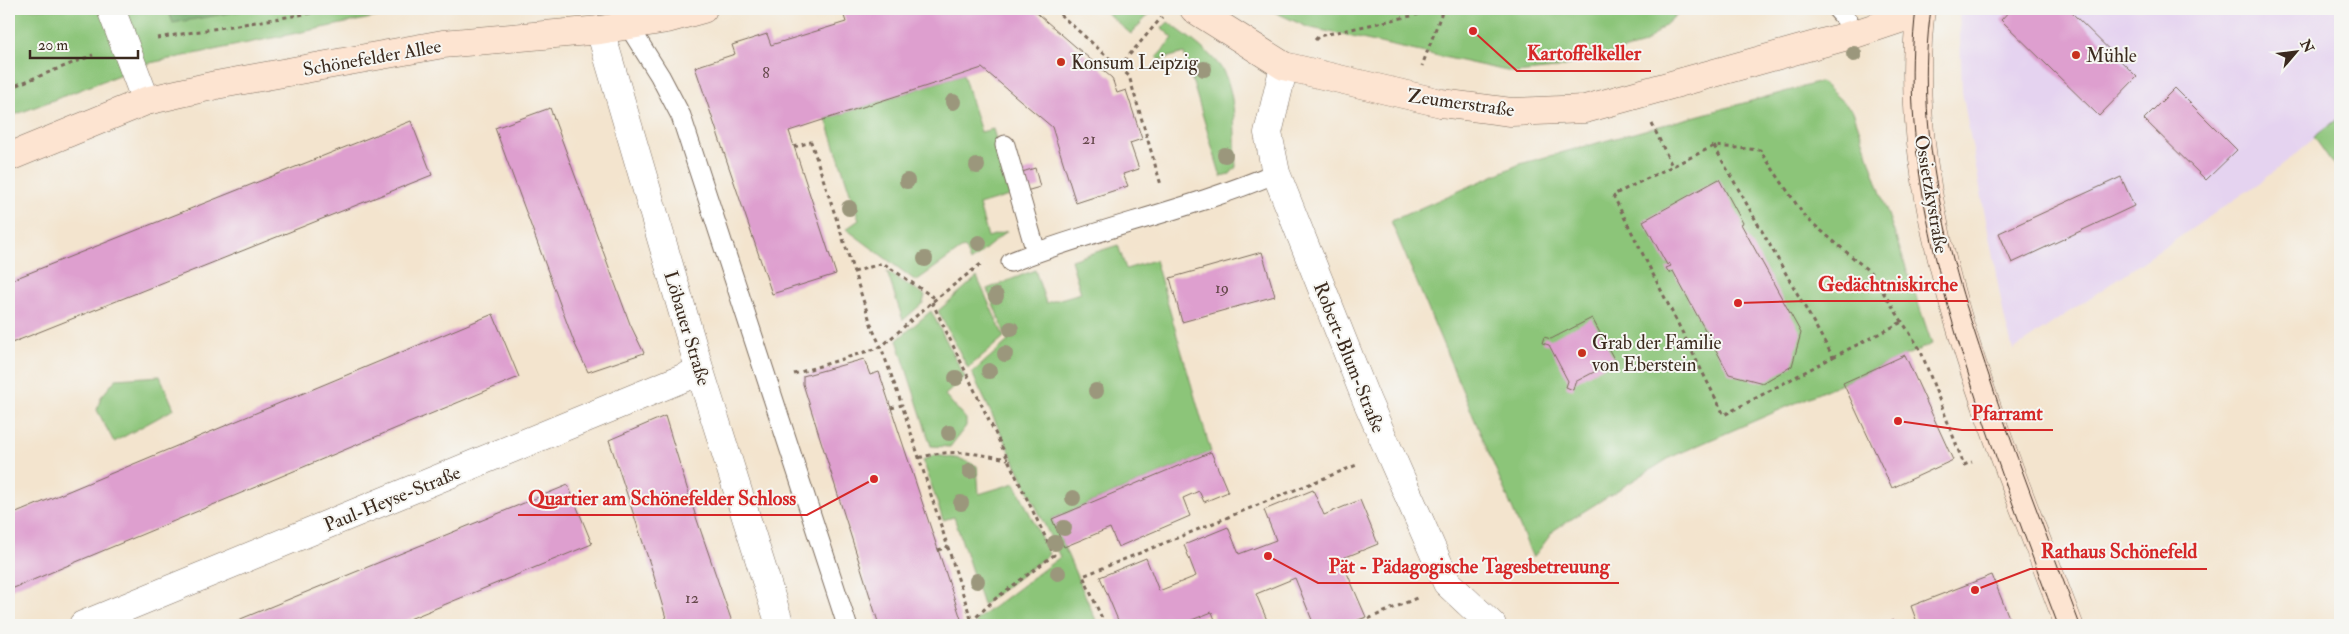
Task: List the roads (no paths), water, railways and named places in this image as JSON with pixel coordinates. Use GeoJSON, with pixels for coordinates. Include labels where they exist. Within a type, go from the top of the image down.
{"type":"FeatureCollection","features":[{"type":"Feature","properties":{"kind":"main road"},"geometry":{"type":"LineString","coordinates":[[600,30],[667,19],[703,9]]}},
{"type":"Feature","properties":{"kind":"main road","name":"Zeumerstraße"},"geometry":{"type":"LineString","coordinates":[[1194,9],[1284,66],[1442,103],[1511,112],[1585,108],[1858,33],[1921,11]]}},
{"type":"Feature","properties":{"kind":"main road","name":"Ossietzkystraße"},"geometry":{"type":"LineString","coordinates":[[1921,11],[1918,67],[1920,121],[1923,164],[1935,226],[1966,342],[2004,453],[2069,625]]}},
{"type":"Feature","properties":{"kind":"main road","name":"Schönefelder Allee"},"geometry":{"type":"LineString","coordinates":[[9,158],[146,101],[216,85],[443,44],[600,30]]}},
{"type":"Feature","properties":{"kind":"street"},"geometry":{"type":"LineString","coordinates":[[111,9],[146,101]]}},
{"type":"Feature","properties":{"kind":"street","name":"Löbauer Straße"},"geometry":{"type":"LineString","coordinates":[[600,30],[700,371],[780,625]]}},
{"type":"Feature","properties":{"kind":"street","name":"Robert-Blum-Straße"},"geometry":{"type":"LineString","coordinates":[[1284,66],[1268,133],[1276,173],[1366,399],[1447,584],[1492,625]]}},
{"type":"Feature","properties":{"kind":"street","name":"Paul-Heyse-Straße"},"geometry":{"type":"LineString","coordinates":[[83,625],[700,371]]}},
{"type":"Feature","properties":{"kind":"lane"},"geometry":{"type":"LineString","coordinates":[[1837,9],[1858,33]]}},
{"type":"Feature","properties":{"kind":"lane"},"geometry":{"type":"LineString","coordinates":[[628,25],[660,76],[681,116],[847,625]]}},
{"type":"Feature","properties":{"kind":"lane"},"geometry":{"type":"LineString","coordinates":[[1005,145],[1036,252]]}},
{"type":"Feature","properties":{"kind":"lane"},"geometry":{"type":"LineString","coordinates":[[1011,262],[1036,252],[1172,210],[1276,173]]}},
{"type":"Feature","properties":{"kind":"tram line"},"geometry":{"type":"LineString","coordinates":[[1916,9],[1912,59],[1913,109],[1917,159],[1935,257],[1977,401],[2006,486],[2058,625]]}},
{"type":"Feature","properties":{"kind":"tram line"},"geometry":{"type":"LineString","coordinates":[[1931,9],[1927,53],[1927,98],[1930,142],[1946,230],[1969,316],[1994,392],[2080,625]]}},
{"type":"Feature","properties":{"kind":"place","name":"Kartoffelkeller"},"geometry":{"type":"Point","coordinates":[1473,31]}},
{"type":"Feature","properties":{"kind":"place","name":"Mühle"},"geometry":{"type":"Point","coordinates":[2076,55]}},
{"type":"Feature","properties":{"kind":"place","name":"Konsum Leipzig"},"geometry":{"type":"Point","coordinates":[1061,62]}},
{"type":"Feature","properties":{"kind":"place","name":"Gedächtniskirche"},"geometry":{"type":"Point","coordinates":[1738,303]}},
{"type":"Feature","properties":{"kind":"place","name":"Grab der Familie von Eberstein"},"geometry":{"type":"Point","coordinates":[1582,353]}},
{"type":"Feature","properties":{"kind":"place","name":"Pfarramt"},"geometry":{"type":"Point","coordinates":[1898,421]}},
{"type":"Feature","properties":{"kind":"place","name":"Quartier am Schönefelder Schloss"},"geometry":{"type":"Point","coordinates":[874,479]}},
{"type":"Feature","properties":{"kind":"place","name":"Pät - Pädagogische Tagesbetreuung"},"geometry":{"type":"Point","coordinates":[1268,556]}},
{"type":"Feature","properties":{"kind":"place","name":"Rathaus Schönefeld"},"geometry":{"type":"Point","coordinates":[1975,590]}}]}
